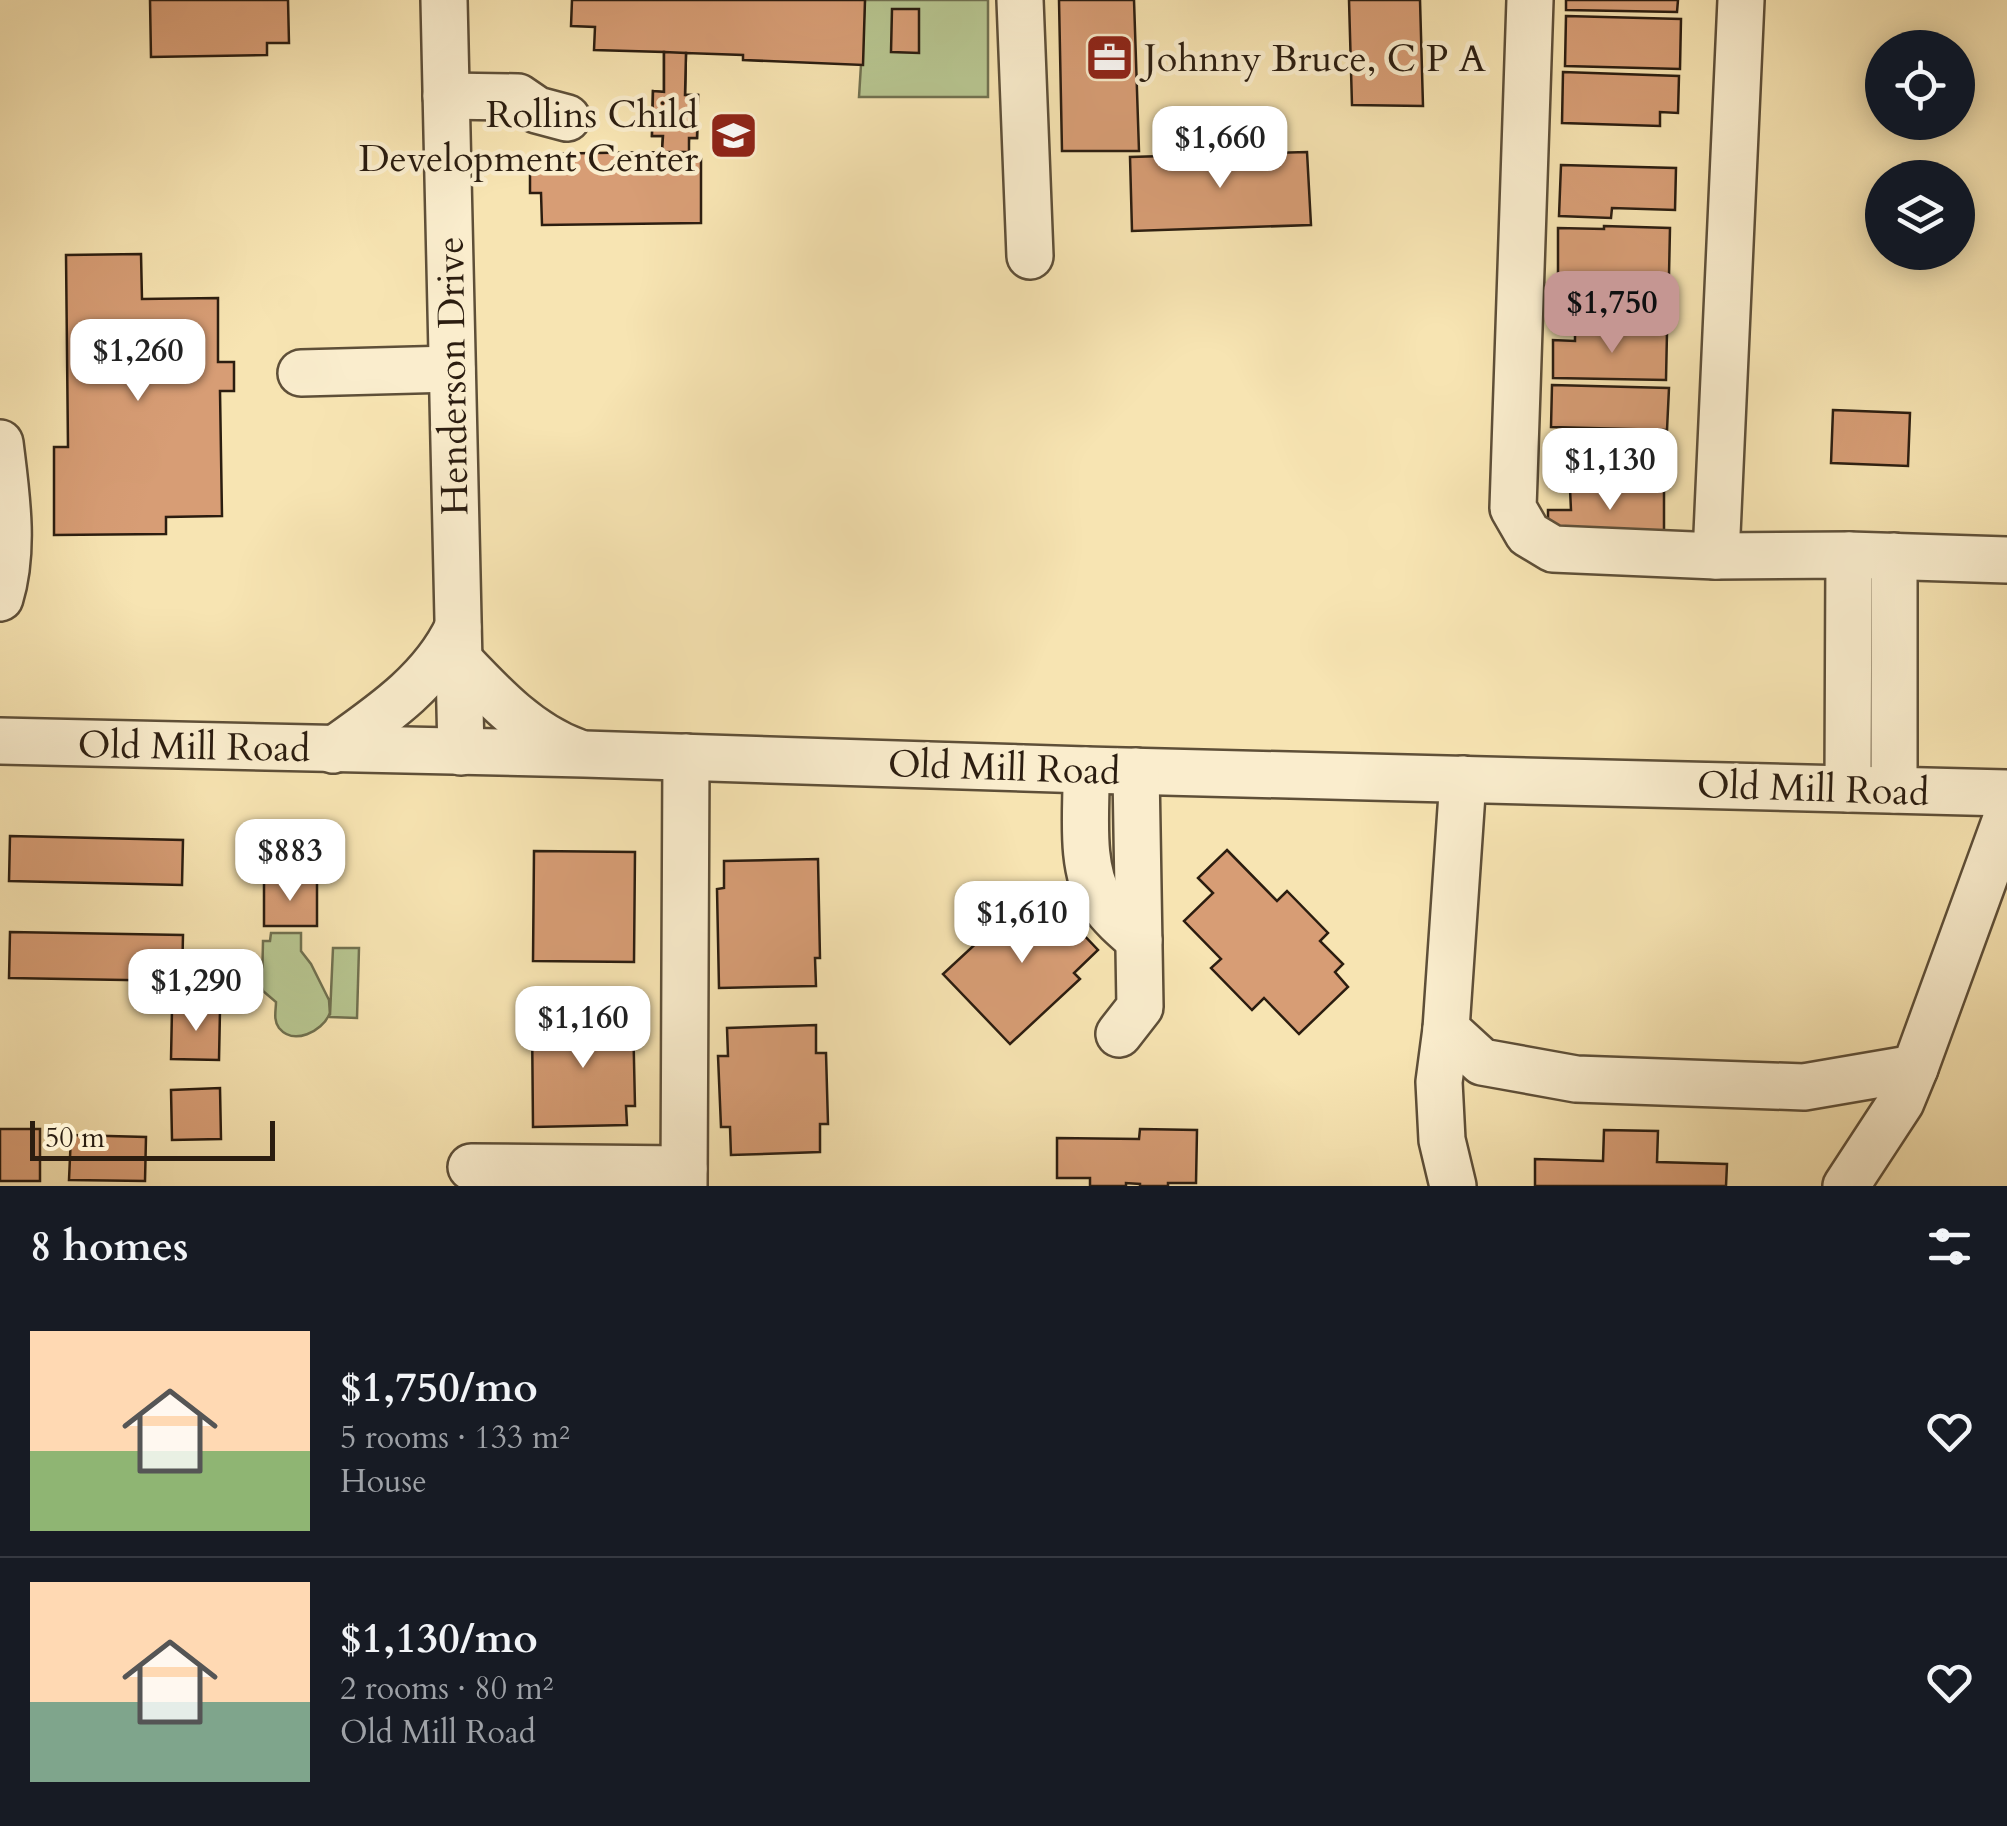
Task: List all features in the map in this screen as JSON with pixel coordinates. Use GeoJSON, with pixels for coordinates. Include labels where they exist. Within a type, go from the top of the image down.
{"type":"FeatureCollection","features":[{"type":"Feature","properties":{"kind":"street","name":"Henderson Drive"},"geometry":{"type":"LineString","coordinates":[[444,0],[460,752]]}},
{"type":"Feature","properties":{"kind":"street"},"geometry":{"type":"LineString","coordinates":[[1020,0],[1030,256]]}},
{"type":"Feature","properties":{"kind":"street"},"geometry":{"type":"LineString","coordinates":[[1530,0],[1513,508],[1528,534],[1552,550],[2007,560]]}},
{"type":"Feature","properties":{"kind":"street"},"geometry":{"type":"LineString","coordinates":[[1716,556],[1741,0]]}},
{"type":"Feature","properties":{"kind":"street"},"geometry":{"type":"LineString","coordinates":[[446,96],[518,98],[536,110],[567,118]]}},
{"type":"Feature","properties":{"kind":"street"},"geometry":{"type":"LineString","coordinates":[[302,373],[452,370]]}},
{"type":"Feature","properties":{"kind":"street"},"geometry":{"type":"LineString","coordinates":[[0,442],[8,501],[0,598]]}},
{"type":"Feature","properties":{"kind":"street"},"geometry":{"type":"LineString","coordinates":[[1848,789],[1849,555]]}},
{"type":"Feature","properties":{"kind":"street"},"geometry":{"type":"LineString","coordinates":[[1894,556],[1894,790]]}},
{"type":"Feature","properties":{"kind":"street"},"geometry":{"type":"LineString","coordinates":[[334,750],[403,698],[458,643],[508,709],[538,732],[584,754]]}},
{"type":"Feature","properties":{"kind":"street","name":"Old Mill Road"},"geometry":{"type":"LineString","coordinates":[[0,741],[2007,793]]}},
{"type":"Feature","properties":{"kind":"street"},"geometry":{"type":"LineString","coordinates":[[472,1167],[684,1178],[686,757]]}},
{"type":"Feature","properties":{"kind":"street"},"geometry":{"type":"LineString","coordinates":[[1086,770],[1087,859],[1092,880],[1113,916],[1139,940]]}},
{"type":"Feature","properties":{"kind":"street"},"geometry":{"type":"LineString","coordinates":[[1119,1034],[1140,1008],[1136,771]]}},
{"type":"Feature","properties":{"kind":"street"},"geometry":{"type":"LineString","coordinates":[[1453,1186],[1442,1140],[1439,1082],[1462,779]]}},
{"type":"Feature","properties":{"kind":"street"},"geometry":{"type":"LineString","coordinates":[[1846,1186],[1901,1102],[2007,816]]}},
{"type":"Feature","properties":{"kind":"street"},"geometry":{"type":"LineString","coordinates":[[1446,1029],[1482,1062],[1576,1079],[1804,1087],[1915,1068]]}},
{"type":"Feature","properties":{"kind":"green space"},"geometry":{"type":"Polygon","coordinates":[[[865,0],[988,0],[988,97],[859,97],[865,0]]]}},
{"type":"Feature","properties":{"kind":"green space"},"geometry":{"type":"Polygon","coordinates":[[[271,933],[301,933],[301,951],[329,1000],[330,1015],[333,948],[359,948],[357,1018],[329,1015],[314,1031],[300,1036],[279,1028],[276,1002],[262,987],[263,941],[270,941],[271,933]]]}},
{"type":"Feature","properties":{"kind":"building"},"geometry":{"type":"Polygon","coordinates":[[[150,0],[288,0],[289,43],[267,43],[267,55],[151,57],[150,0]]]}},
{"type":"Feature","properties":{"kind":"building"},"geometry":{"type":"Polygon","coordinates":[[[572,0],[865,0],[863,65],[743,60],[743,55],[686,53],[685,95],[698,95],[697,138],[689,138],[688,160],[701,159],[701,223],[542,225],[541,193],[530,193],[530,154],[662,152],[663,136],[652,136],[653,91],[664,92],[664,52],[594,50],[595,27],[571,26],[572,0]]]}},
{"type":"Feature","properties":{"kind":"building"},"geometry":{"type":"Polygon","coordinates":[[[1059,0],[1134,0],[1139,151],[1062,151],[1059,0]]]}},
{"type":"Feature","properties":{"kind":"building"},"geometry":{"type":"Polygon","coordinates":[[[1349,0],[1420,0],[1423,106],[1352,105],[1349,0]]]}},
{"type":"Feature","properties":{"kind":"building"},"geometry":{"type":"Polygon","coordinates":[[[1566,0],[1678,0],[1677,12],[1566,10],[1566,0]]]}},
{"type":"Feature","properties":{"kind":"building"},"geometry":{"type":"Polygon","coordinates":[[[892,9],[919,9],[919,53],[891,52],[892,9]]]}},
{"type":"Feature","properties":{"kind":"building"},"geometry":{"type":"Polygon","coordinates":[[[1566,16],[1681,19],[1680,69],[1565,66],[1566,16]]]}},
{"type":"Feature","properties":{"kind":"building"},"geometry":{"type":"Polygon","coordinates":[[[664,52],[686,53],[685,95],[698,95],[697,138],[689,138],[689,152],[662,152],[663,136],[652,136],[653,91],[664,92],[664,52]]]}},
{"type":"Feature","properties":{"kind":"building"},"geometry":{"type":"Polygon","coordinates":[[[1563,72],[1679,76],[1678,113],[1660,112],[1660,126],[1562,123],[1563,72]]]}},
{"type":"Feature","properties":{"kind":"building"},"geometry":{"type":"Polygon","coordinates":[[[1307,152],[1311,225],[1132,231],[1130,157],[1307,152]]]}},
{"type":"Feature","properties":{"kind":"building"},"geometry":{"type":"Polygon","coordinates":[[[1561,165],[1676,168],[1675,210],[1612,208],[1611,218],[1559,216],[1561,165]]]}},
{"type":"Feature","properties":{"kind":"building"},"geometry":{"type":"Polygon","coordinates":[[[1558,228],[1670,228],[1669,275],[1558,273],[1558,228]]]}},
{"type":"Feature","properties":{"kind":"building"},"geometry":{"type":"Polygon","coordinates":[[[141,254],[142,299],[218,298],[218,362],[234,362],[234,391],[220,391],[222,516],[166,517],[166,534],[54,535],[54,447],[68,447],[66,255],[141,254]]]}},
{"type":"Feature","properties":{"kind":"building"},"geometry":{"type":"Polygon","coordinates":[[[1560,279],[1672,281],[1672,320],[1560,319],[1560,279]]]}},
{"type":"Feature","properties":{"kind":"building"},"geometry":{"type":"Polygon","coordinates":[[[1575,331],[1667,332],[1666,380],[1553,378],[1553,340],[1575,341],[1575,331]]]}},
{"type":"Feature","properties":{"kind":"building"},"geometry":{"type":"Polygon","coordinates":[[[1552,385],[1669,388],[1667,430],[1551,427],[1552,385]]]}},
{"type":"Feature","properties":{"kind":"building"},"geometry":{"type":"Polygon","coordinates":[[[1833,410],[1910,413],[1908,466],[1831,463],[1833,410]]]}},
{"type":"Feature","properties":{"kind":"building"},"geometry":{"type":"Polygon","coordinates":[[[1556,437],[1666,440],[1665,481],[1555,473],[1556,437]]]}},
{"type":"Feature","properties":{"kind":"building"},"geometry":{"type":"Polygon","coordinates":[[[1664,487],[1664,535],[1548,537],[1548,510],[1571,510],[1570,489],[1664,487]]]}},
{"type":"Feature","properties":{"kind":"building"},"geometry":{"type":"Polygon","coordinates":[[[10,836],[183,840],[182,885],[9,881],[10,836]]]}},
{"type":"Feature","properties":{"kind":"building"},"geometry":{"type":"Polygon","coordinates":[[[1227,850],[1277,901],[1287,891],[1328,933],[1320,941],[1343,964],[1335,972],[1348,987],[1299,1034],[1264,998],[1252,1010],[1211,968],[1221,959],[1184,921],[1213,893],[1198,878],[1227,850]]]}},
{"type":"Feature","properties":{"kind":"building"},"geometry":{"type":"Polygon","coordinates":[[[534,851],[635,852],[634,962],[533,961],[534,851]]]}},
{"type":"Feature","properties":{"kind":"building"},"geometry":{"type":"Polygon","coordinates":[[[818,859],[820,958],[815,958],[816,986],[719,988],[717,889],[724,888],[724,861],[818,859]]]}},
{"type":"Feature","properties":{"kind":"building"},"geometry":{"type":"Polygon","coordinates":[[[264,882],[317,882],[317,926],[264,926],[264,882]]]}},
{"type":"Feature","properties":{"kind":"building"},"geometry":{"type":"Polygon","coordinates":[[[1041,890],[1098,950],[1074,973],[1080,979],[1010,1044],[943,974],[1011,911],[1014,914],[1041,890]]]}},
{"type":"Feature","properties":{"kind":"building"},"geometry":{"type":"Polygon","coordinates":[[[10,932],[183,935],[182,981],[9,978],[10,932]]]}},
{"type":"Feature","properties":{"kind":"building"},"geometry":{"type":"Polygon","coordinates":[[[172,1009],[220,1010],[219,1060],[171,1059],[172,1009]]]}},
{"type":"Feature","properties":{"kind":"building"},"geometry":{"type":"Polygon","coordinates":[[[633,1016],[635,1106],[626,1106],[627,1125],[533,1127],[532,1017],[633,1016]]]}},
{"type":"Feature","properties":{"kind":"building"},"geometry":{"type":"Polygon","coordinates":[[[816,1025],[816,1053],[826,1053],[828,1124],[820,1124],[820,1152],[731,1155],[730,1127],[721,1127],[718,1056],[728,1056],[727,1028],[816,1025]]]}},
{"type":"Feature","properties":{"kind":"building"},"geometry":{"type":"Polygon","coordinates":[[[220,1088],[221,1139],[172,1140],[171,1090],[220,1088]]]}},
{"type":"Feature","properties":{"kind":"building"},"geometry":{"type":"Polygon","coordinates":[[[0,1129],[40,1129],[40,1181],[0,1181],[0,1129]]]}},
{"type":"Feature","properties":{"kind":"building"},"geometry":{"type":"Polygon","coordinates":[[[1140,1129],[1197,1130],[1196,1183],[1090,1186],[1090,1178],[1057,1178],[1057,1138],[1139,1139],[1140,1129]]]}},
{"type":"Feature","properties":{"kind":"building"},"geometry":{"type":"Polygon","coordinates":[[[1604,1130],[1658,1131],[1657,1162],[1727,1164],[1726,1186],[1535,1186],[1535,1159],[1603,1161],[1604,1130]]]}},
{"type":"Feature","properties":{"kind":"building"},"geometry":{"type":"Polygon","coordinates":[[[71,1135],[146,1137],[145,1181],[69,1180],[71,1135]]]}},
{"type":"Feature","properties":{"kind":"place","name":"Johnny Bruce, C P A"},"geometry":{"type":"Point","coordinates":[1109,58]}},
{"type":"Feature","properties":{"kind":"place","name":"Rollins Child Development Center"},"geometry":{"type":"Point","coordinates":[733,136]}}]}
